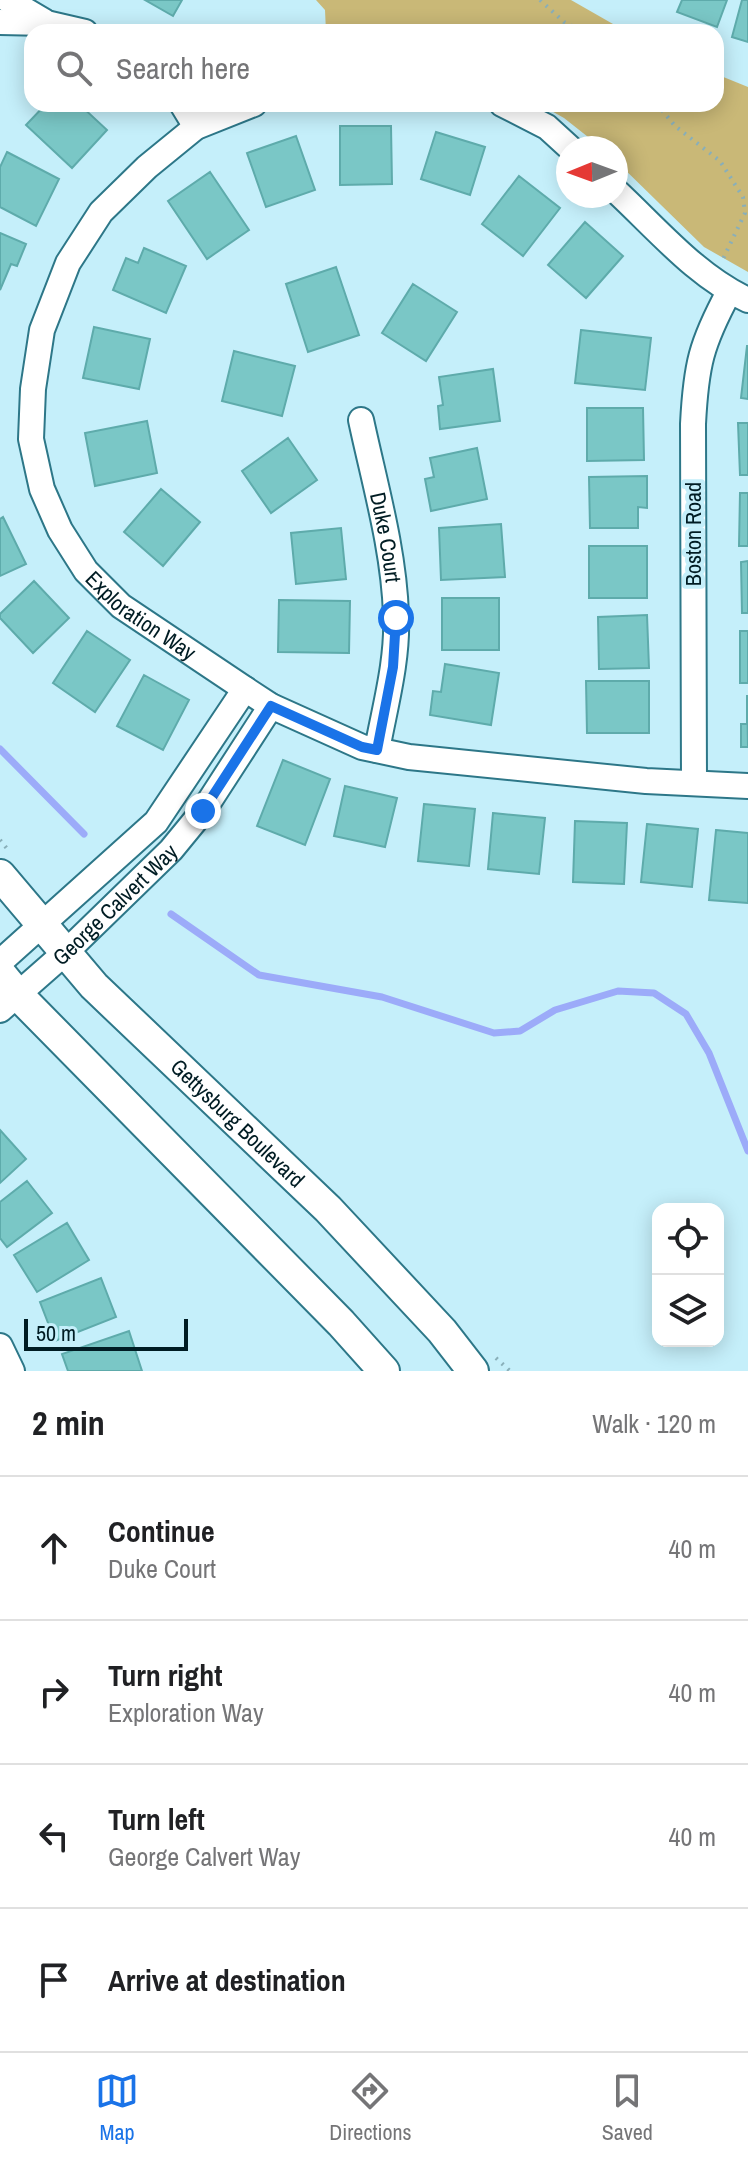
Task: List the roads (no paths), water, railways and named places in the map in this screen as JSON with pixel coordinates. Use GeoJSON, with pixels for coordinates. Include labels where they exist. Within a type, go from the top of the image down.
{"type":"FeatureCollection","features":[{"type":"Feature","properties":{"kind":"street"},"geometry":{"type":"LineString","coordinates":[[8,0],[46,23]]}},
{"type":"Feature","properties":{"kind":"street"},"geometry":{"type":"LineString","coordinates":[[0,22],[50,24]]}},
{"type":"Feature","properties":{"kind":"street"},"geometry":{"type":"LineString","coordinates":[[187,112],[196,127]]}},
{"type":"Feature","properties":{"kind":"street","name":"Exploration Way"},"geometry":{"type":"LineString","coordinates":[[234,112],[196,127],[147,167],[101,212],[68,263],[42,330],[33,389],[31,439],[42,489],[60,530],[86,571],[121,606],[271,706],[362,747],[409,757],[748,786]]}},
{"type":"Feature","properties":{"kind":"street"},"geometry":{"type":"LineString","coordinates":[[518,112],[547,127],[557,136]]}},
{"type":"Feature","properties":{"kind":"street"},"geometry":{"type":"LineString","coordinates":[[628,202],[729,290]]}},
{"type":"Feature","properties":{"kind":"street","name":"Boston Road"},"geometry":{"type":"LineString","coordinates":[[694,783],[695,376],[703,345],[729,290]]}},
{"type":"Feature","properties":{"kind":"street","name":"Duke Court"},"geometry":{"type":"LineString","coordinates":[[361,420],[393,570],[396,618],[393,667],[377,750]]}},
{"type":"Feature","properties":{"kind":"street","name":"George Calvert Way"},"geometry":{"type":"LineString","coordinates":[[0,962],[156,822],[245,689]]}},
{"type":"Feature","properties":{"kind":"street","name":"George Calvert Way"},"geometry":{"type":"LineString","coordinates":[[6,993],[66,952],[179,840],[203,811],[271,706]]}},
{"type":"Feature","properties":{"kind":"street","name":"Gettysburg Boulevard"},"geometry":{"type":"LineString","coordinates":[[0,875],[94,986],[328,1209],[442,1331],[473,1371]]}},
{"type":"Feature","properties":{"kind":"street"},"geometry":{"type":"LineString","coordinates":[[6,993],[330,1312],[384,1371]]}},
{"type":"Feature","properties":{"kind":"street"},"geometry":{"type":"LineString","coordinates":[[0,1346],[12,1371]]}},
{"type":"Feature","properties":{"kind":"waterway"},"geometry":{"type":"LineString","coordinates":[[0,749],[84,834]]}},
{"type":"Feature","properties":{"kind":"waterway"},"geometry":{"type":"LineString","coordinates":[[171,914],[259,975],[382,997],[494,1033],[520,1031],[555,1010],[618,991],[654,993],[686,1014],[709,1053],[748,1151]]}}]}
